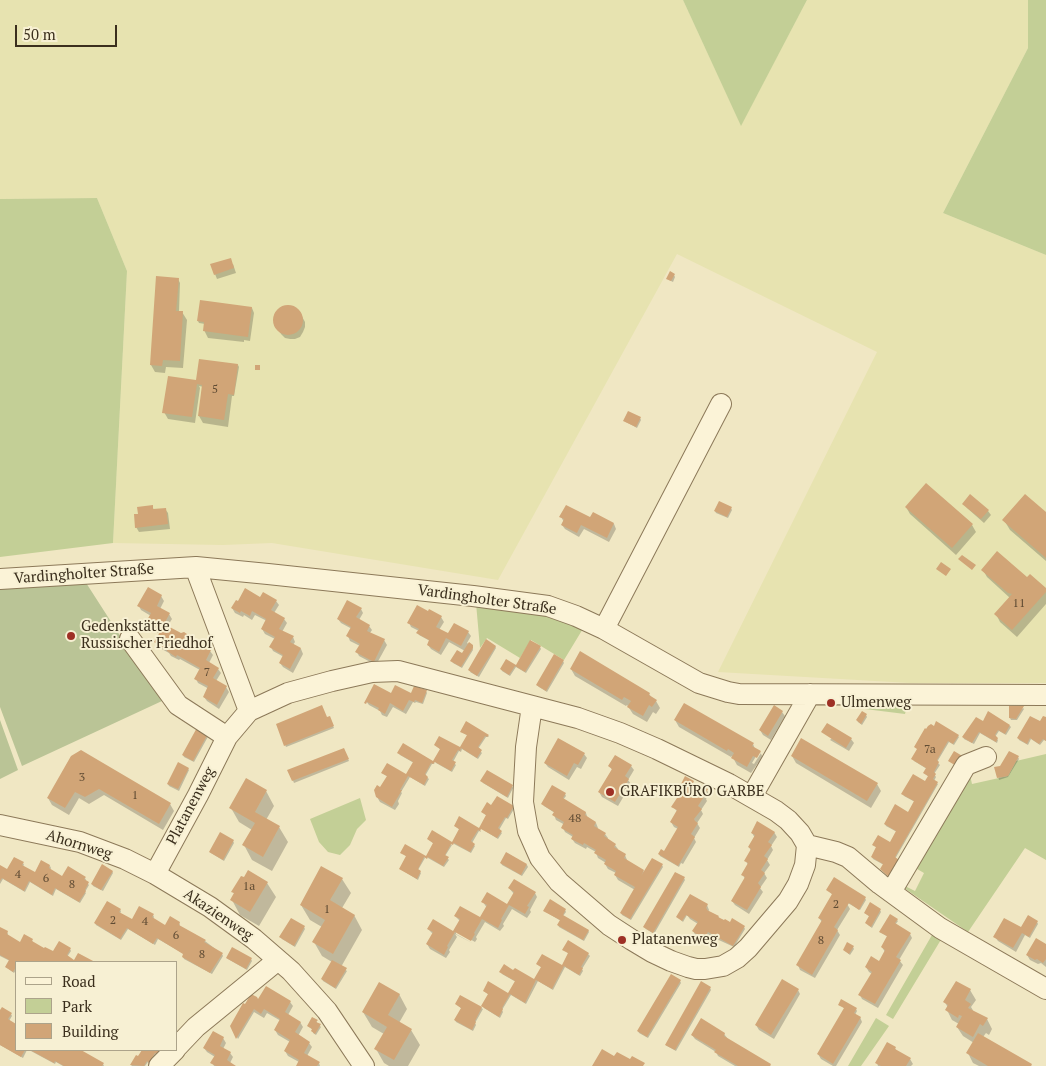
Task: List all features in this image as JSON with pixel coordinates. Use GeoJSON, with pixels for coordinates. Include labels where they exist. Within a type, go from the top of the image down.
{"type":"FeatureCollection","features":[{"type":"Feature","properties":{"kind":"street"},"geometry":{"type":"LineString","coordinates":[[604,629],[722,404]]}},
{"type":"Feature","properties":{"kind":"street","name":"Vardingholter Straße"},"geometry":{"type":"LineString","coordinates":[[0,579],[196,567],[473,596],[548,606],[576,616],[604,629],[699,683],[718,690],[739,694],[1046,695]]}},
{"type":"Feature","properties":{"kind":"street"},"geometry":{"type":"LineString","coordinates":[[198,575],[249,711]]}},
{"type":"Feature","properties":{"kind":"street"},"geometry":{"type":"LineString","coordinates":[[130,639],[178,705],[227,737]]}},
{"type":"Feature","properties":{"kind":"street","name":"Platanenweg"},"geometry":{"type":"LineString","coordinates":[[155,874],[227,737],[249,711],[288,693],[372,672],[398,671],[578,718],[620,733],[752,796],[788,820],[800,833],[807,845]]}},
{"type":"Feature","properties":{"kind":"street"},"geometry":{"type":"LineString","coordinates":[[752,796],[810,694]]}},
{"type":"Feature","properties":{"kind":"street"},"geometry":{"type":"LineString","coordinates":[[532,706],[526,747],[524,802],[528,831],[540,858],[559,882],[609,925],[652,952],[671,961],[696,969],[723,966],[736,958],[748,948],[788,901],[798,884],[805,865],[807,845],[836,852],[848,858],[947,933],[1046,989]]}},
{"type":"Feature","properties":{"kind":"street"},"geometry":{"type":"LineString","coordinates":[[891,892],[966,765],[986,757]]}},
{"type":"Feature","properties":{"kind":"street","name":"Ahornweg"},"geometry":{"type":"LineString","coordinates":[[0,825],[80,842],[125,859],[155,874]]}},
{"type":"Feature","properties":{"kind":"street","name":"Akazienweg"},"geometry":{"type":"LineString","coordinates":[[155,874],[217,912],[254,939],[278,960],[326,1011],[364,1066]]}},
{"type":"Feature","properties":{"kind":"street"},"geometry":{"type":"LineString","coordinates":[[178,1046],[196,1027],[278,960]]}},
{"type":"Feature","properties":{"kind":"street"},"geometry":{"type":"LineString","coordinates":[[159,1066],[173,1051]]}},
{"type":"Feature","properties":{"kind":"shaded area"},"geometry":{"type":"Polygon","coordinates":[[[0,0],[683,0],[741,125],[807,0],[1028,0],[1028,48],[943,213],[1046,255],[1046,683],[910,683],[718,672],[877,352],[677,254],[498,580],[272,543],[223,545],[113,543],[127,271],[97,198],[0,199],[0,0]]]}},
{"type":"Feature","properties":{"kind":"green space"},"geometry":{"type":"Polygon","coordinates":[[[683,0],[807,0],[741,126],[683,0]]]}},
{"type":"Feature","properties":{"kind":"green space"},"geometry":{"type":"Polygon","coordinates":[[[1028,0],[1046,0],[1046,255],[943,213],[1028,48],[1028,0]]]}},
{"type":"Feature","properties":{"kind":"green space"},"geometry":{"type":"Polygon","coordinates":[[[97,198],[127,271],[113,543],[0,557],[0,199],[97,198]]]}},
{"type":"Feature","properties":{"kind":"green space"},"geometry":{"type":"Polygon","coordinates":[[[81,575],[162,701],[22,766],[0,707],[0,581],[81,575]]]}},
{"type":"Feature","properties":{"kind":"green space"},"geometry":{"type":"Polygon","coordinates":[[[476,603],[547,612],[584,627],[564,660],[531,640],[520,658],[487,638],[480,648],[476,603]]]}},
{"type":"Feature","properties":{"kind":"green space"},"geometry":{"type":"Polygon","coordinates":[[[841,706],[907,706],[905,714],[841,706]]]}},
{"type":"Feature","properties":{"kind":"green space"},"geometry":{"type":"Polygon","coordinates":[[[0,720],[18,770],[0,779],[0,720]]]}},
{"type":"Feature","properties":{"kind":"green space"},"geometry":{"type":"Polygon","coordinates":[[[1046,754],[1046,860],[1025,848],[968,932],[904,888],[905,886],[915,891],[924,873],[912,866],[970,775],[972,784],[1008,776],[1016,761],[1046,754]]]}},
{"type":"Feature","properties":{"kind":"green space"},"geometry":{"type":"Polygon","coordinates":[[[360,798],[366,820],[357,829],[350,845],[340,855],[328,852],[319,842],[310,819],[360,798]]]}},
{"type":"Feature","properties":{"kind":"green space"},"geometry":{"type":"Polygon","coordinates":[[[936,928],[945,933],[893,1019],[886,1015],[936,928]]]}},
{"type":"Feature","properties":{"kind":"green space"},"geometry":{"type":"Polygon","coordinates":[[[876,1018],[889,1026],[861,1066],[848,1066],[876,1018]]]}},
{"type":"Feature","properties":{"kind":"building"},"geometry":{"type":"Polygon","coordinates":[[[231,258],[234,268],[214,275],[210,264],[231,258]]]}},
{"type":"Feature","properties":{"kind":"building"},"geometry":{"type":"Polygon","coordinates":[[[670,271],[675,274],[671,281],[666,279],[670,271]]]}},
{"type":"Feature","properties":{"kind":"building"},"geometry":{"type":"Polygon","coordinates":[[[156,276],[179,278],[176,311],[183,311],[180,361],[163,360],[162,366],[150,365],[156,276]]]}},
{"type":"Feature","properties":{"kind":"building"},"geometry":{"type":"Polygon","coordinates":[[[200,300],[252,307],[248,337],[203,331],[204,322],[197,321],[200,300]]]}},
{"type":"Feature","properties":{"kind":"building"},"geometry":{"type":"Polygon","coordinates":[[[288,305],[299,309],[303,320],[299,331],[288,335],[277,331],[273,320],[277,309],[288,305]]]}},
{"type":"Feature","properties":{"kind":"building"},"geometry":{"type":"Polygon","coordinates":[[[199,359],[238,364],[234,395],[228,394],[224,420],[198,416],[202,385],[197,384],[192,417],[162,413],[168,376],[196,380],[199,359]]]}},
{"type":"Feature","properties":{"kind":"building"},"geometry":{"type":"Polygon","coordinates":[[[255,365],[260,365],[260,370],[255,370],[255,365]]]}},
{"type":"Feature","properties":{"kind":"building"},"geometry":{"type":"Polygon","coordinates":[[[628,411],[641,417],[636,427],[623,421],[628,411]]]}},
{"type":"Feature","properties":{"kind":"building"},"geometry":{"type":"Polygon","coordinates":[[[926,483],[973,524],[952,548],[905,507],[926,483]]]}},
{"type":"Feature","properties":{"kind":"building"},"geometry":{"type":"Polygon","coordinates":[[[970,494],[989,510],[981,519],[962,504],[970,494]]]}},
{"type":"Feature","properties":{"kind":"building"},"geometry":{"type":"Polygon","coordinates":[[[1025,494],[1046,512],[1046,558],[1002,520],[1025,494]]]}},
{"type":"Feature","properties":{"kind":"building"},"geometry":{"type":"Polygon","coordinates":[[[719,501],[732,507],[727,517],[714,511],[719,501]]]}},
{"type":"Feature","properties":{"kind":"building"},"geometry":{"type":"Polygon","coordinates":[[[153,505],[153,509],[166,508],[168,524],[135,528],[134,514],[138,514],[137,507],[153,505]]]}},
{"type":"Feature","properties":{"kind":"building"},"geometry":{"type":"Polygon","coordinates":[[[566,505],[590,517],[593,512],[614,523],[607,538],[581,525],[577,533],[561,525],[564,519],[559,517],[566,505]]]}},
{"type":"Feature","properties":{"kind":"building"},"geometry":{"type":"Polygon","coordinates":[[[997,551],[1027,577],[1030,574],[1046,588],[1046,592],[1012,630],[994,614],[1012,594],[1008,593],[981,570],[997,551]]]}},
{"type":"Feature","properties":{"kind":"building"},"geometry":{"type":"Polygon","coordinates":[[[962,555],[976,565],[972,570],[958,559],[962,555]]]}},
{"type":"Feature","properties":{"kind":"building"},"geometry":{"type":"Polygon","coordinates":[[[941,562],[951,569],[946,576],[936,569],[941,562]]]}},
{"type":"Feature","properties":{"kind":"building"},"geometry":{"type":"Polygon","coordinates":[[[148,587],[162,595],[157,606],[170,613],[164,624],[181,633],[184,632],[188,637],[211,650],[206,660],[219,668],[213,678],[227,686],[217,705],[203,697],[208,686],[194,679],[200,668],[177,655],[176,657],[154,642],[160,632],[145,624],[151,613],[137,606],[148,587]]]}},
{"type":"Feature","properties":{"kind":"building"},"geometry":{"type":"Polygon","coordinates":[[[245,588],[260,597],[263,592],[277,600],[271,610],[285,618],[279,629],[294,636],[290,642],[301,648],[290,669],[279,663],[283,655],[269,647],[275,637],[261,629],[266,619],[252,611],[250,616],[231,608],[236,600],[238,601],[245,588]]]}},
{"type":"Feature","properties":{"kind":"building"},"geometry":{"type":"Polygon","coordinates":[[[347,600],[362,608],[356,617],[370,625],[367,631],[385,639],[374,662],[355,652],[360,644],[346,636],[351,627],[337,619],[347,600]]]}},
{"type":"Feature","properties":{"kind":"building"},"geometry":{"type":"Polygon","coordinates":[[[417,605],[442,616],[436,627],[448,633],[454,623],[469,631],[461,646],[446,638],[439,652],[427,645],[429,640],[416,633],[419,629],[407,623],[417,605]]]}},
{"type":"Feature","properties":{"kind":"building"},"geometry":{"type":"Polygon","coordinates":[[[486,639],[496,646],[477,676],[468,670],[486,639]]]}},
{"type":"Feature","properties":{"kind":"building"},"geometry":{"type":"Polygon","coordinates":[[[530,640],[541,646],[525,672],[515,666],[509,675],[500,669],[506,659],[516,665],[530,640]]]}},
{"type":"Feature","properties":{"kind":"building"},"geometry":{"type":"Polygon","coordinates":[[[469,642],[473,645],[473,648],[461,667],[450,661],[457,650],[462,653],[469,642]]]}},
{"type":"Feature","properties":{"kind":"building"},"geometry":{"type":"Polygon","coordinates":[[[580,651],[650,693],[649,695],[657,700],[652,707],[649,705],[643,716],[627,707],[631,701],[624,697],[622,700],[570,669],[580,651]]]}},
{"type":"Feature","properties":{"kind":"building"},"geometry":{"type":"Polygon","coordinates":[[[554,654],[564,660],[546,691],[536,685],[554,654]]]}},
{"type":"Feature","properties":{"kind":"building"},"geometry":{"type":"Polygon","coordinates":[[[374,684],[391,693],[395,685],[411,693],[414,686],[427,690],[422,703],[409,700],[403,711],[390,703],[385,714],[378,710],[379,708],[367,702],[366,704],[364,703],[374,684]]]}},
{"type":"Feature","properties":{"kind":"building"},"geometry":{"type":"Polygon","coordinates":[[[684,703],[754,743],[752,746],[761,751],[757,758],[753,756],[747,767],[731,758],[734,753],[728,749],[727,751],[674,720],[684,703]]]}},
{"type":"Feature","properties":{"kind":"building"},"geometry":{"type":"Polygon","coordinates":[[[322,705],[327,717],[330,716],[334,726],[284,746],[276,724],[322,705]]]}},
{"type":"Feature","properties":{"kind":"building"},"geometry":{"type":"Polygon","coordinates":[[[774,705],[783,711],[768,736],[759,730],[774,705]]]}},
{"type":"Feature","properties":{"kind":"building"},"geometry":{"type":"Polygon","coordinates":[[[1009,706],[1024,706],[1016,719],[1009,718],[1009,706]]]}},
{"type":"Feature","properties":{"kind":"building"},"geometry":{"type":"Polygon","coordinates":[[[862,711],[867,714],[861,724],[856,720],[862,711]]]}},
{"type":"Feature","properties":{"kind":"building"},"geometry":{"type":"Polygon","coordinates":[[[988,711],[1010,725],[1005,734],[998,730],[995,735],[998,738],[996,742],[979,732],[972,743],[962,737],[976,717],[983,721],[988,711]]]}},
{"type":"Feature","properties":{"kind":"building"},"geometry":{"type":"Polygon","coordinates":[[[1030,716],[1040,721],[1043,716],[1046,717],[1046,741],[1043,739],[1039,744],[1030,738],[1027,744],[1017,738],[1030,716]]]}},
{"type":"Feature","properties":{"kind":"building"},"geometry":{"type":"Polygon","coordinates":[[[466,721],[489,735],[485,736],[478,747],[482,750],[477,758],[461,748],[452,760],[456,762],[451,771],[435,762],[431,763],[425,774],[428,777],[424,785],[408,776],[392,807],[376,797],[374,790],[377,785],[380,787],[387,776],[381,773],[387,763],[406,774],[413,762],[397,753],[403,743],[433,761],[440,749],[434,745],[439,736],[460,747],[467,735],[460,732],[466,721]]]}},
{"type":"Feature","properties":{"kind":"building"},"geometry":{"type":"Polygon","coordinates":[[[936,721],[959,735],[953,744],[948,741],[937,760],[939,762],[933,779],[938,782],[895,857],[899,860],[889,877],[880,869],[883,864],[871,857],[876,847],[872,845],[878,835],[890,842],[896,831],[884,824],[895,804],[908,812],[914,801],[901,794],[913,774],[925,781],[928,776],[923,773],[926,768],[911,759],[917,749],[914,747],[925,728],[931,724],[934,726],[936,721]]]}},
{"type":"Feature","properties":{"kind":"building"},"geometry":{"type":"Polygon","coordinates":[[[827,723],[852,738],[846,748],[821,732],[827,723]]]}},
{"type":"Feature","properties":{"kind":"building"},"geometry":{"type":"Polygon","coordinates":[[[199,724],[210,730],[193,761],[182,755],[199,724]]]}},
{"type":"Feature","properties":{"kind":"building"},"geometry":{"type":"Polygon","coordinates":[[[558,738],[585,753],[578,765],[574,763],[567,776],[544,763],[558,738]]]}},
{"type":"Feature","properties":{"kind":"building"},"geometry":{"type":"Polygon","coordinates":[[[801,738],[878,783],[867,801],[791,756],[801,738]]]}},
{"type":"Feature","properties":{"kind":"building"},"geometry":{"type":"Polygon","coordinates":[[[344,748],[349,759],[292,781],[287,770],[344,748]]]}},
{"type":"Feature","properties":{"kind":"building"},"geometry":{"type":"Polygon","coordinates":[[[81,750],[171,803],[159,824],[99,789],[85,797],[75,792],[65,808],[47,798],[71,756],[81,750]]]}},
{"type":"Feature","properties":{"kind":"building"},"geometry":{"type":"Polygon","coordinates":[[[954,751],[964,757],[958,767],[948,761],[954,751]]]}},
{"type":"Feature","properties":{"kind":"building"},"geometry":{"type":"Polygon","coordinates":[[[1009,751],[1019,756],[1008,776],[997,778],[994,767],[1000,766],[1009,751]]]}},
{"type":"Feature","properties":{"kind":"building"},"geometry":{"type":"Polygon","coordinates":[[[615,755],[632,765],[625,776],[629,779],[615,802],[598,792],[612,769],[608,766],[615,755]]]}},
{"type":"Feature","properties":{"kind":"building"},"geometry":{"type":"Polygon","coordinates":[[[178,762],[189,768],[178,789],[167,784],[178,762]]]}},
{"type":"Feature","properties":{"kind":"building"},"geometry":{"type":"Polygon","coordinates":[[[487,770],[513,785],[507,797],[480,781],[487,770]]]}},
{"type":"Feature","properties":{"kind":"building"},"geometry":{"type":"Polygon","coordinates":[[[685,776],[694,781],[693,783],[698,786],[699,784],[708,789],[698,806],[702,809],[694,819],[698,823],[691,834],[695,837],[678,866],[658,854],[661,849],[664,851],[678,827],[670,822],[677,810],[671,807],[679,795],[676,794],[685,776]]]}},
{"type":"Feature","properties":{"kind":"building"},"geometry":{"type":"Polygon","coordinates":[[[246,778],[267,790],[255,812],[280,826],[263,857],[242,845],[255,823],[229,808],[246,778]]]}},
{"type":"Feature","properties":{"kind":"building"},"geometry":{"type":"Polygon","coordinates":[[[552,785],[566,793],[563,798],[586,812],[585,815],[596,822],[594,826],[606,833],[604,836],[616,844],[614,847],[626,854],[624,858],[644,870],[641,876],[652,858],[663,864],[630,919],[620,913],[635,887],[614,875],[616,871],[604,864],[606,860],[594,853],[596,850],[584,843],[583,845],[571,839],[573,835],[561,828],[564,822],[552,815],[554,812],[541,804],[552,785]]]}},
{"type":"Feature","properties":{"kind":"building"},"geometry":{"type":"Polygon","coordinates":[[[497,796],[514,806],[498,828],[502,831],[497,838],[481,829],[480,831],[478,830],[471,841],[475,844],[470,852],[454,843],[453,845],[451,844],[445,855],[449,857],[443,866],[428,857],[427,859],[424,857],[418,869],[421,871],[417,879],[399,869],[406,856],[400,853],[405,844],[426,856],[433,843],[427,839],[432,830],[452,842],[459,829],[454,826],[459,816],[479,828],[486,815],[481,812],[487,802],[491,805],[497,796]]]}},
{"type":"Feature","properties":{"kind":"building"},"geometry":{"type":"Polygon","coordinates":[[[757,821],[775,832],[768,842],[772,845],[764,856],[768,859],[761,870],[765,873],[758,883],[761,887],[747,910],[731,901],[745,877],[741,875],[748,863],[744,861],[751,849],[748,847],[755,835],[751,833],[757,821]]]}},
{"type":"Feature","properties":{"kind":"building"},"geometry":{"type":"Polygon","coordinates":[[[220,832],[234,840],[223,860],[209,852],[220,832]]]}},
{"type":"Feature","properties":{"kind":"building"},"geometry":{"type":"Polygon","coordinates":[[[506,852],[527,864],[521,875],[500,863],[506,852]]]}},
{"type":"Feature","properties":{"kind":"building"},"geometry":{"type":"Polygon","coordinates":[[[14,857],[24,862],[22,865],[35,872],[41,860],[50,865],[49,868],[62,876],[68,866],[86,877],[84,879],[89,882],[86,891],[79,902],[55,888],[52,895],[29,881],[24,891],[2,878],[0,881],[0,865],[7,869],[14,857]]]}},
{"type":"Feature","properties":{"kind":"building"},"geometry":{"type":"Polygon","coordinates":[[[102,864],[113,871],[101,890],[91,884],[102,864]]]}},
{"type":"Feature","properties":{"kind":"building"},"geometry":{"type":"Polygon","coordinates":[[[321,866],[343,878],[330,900],[355,915],[333,954],[312,942],[325,920],[300,905],[321,866]]]}},
{"type":"Feature","properties":{"kind":"building"},"geometry":{"type":"Polygon","coordinates":[[[248,870],[268,882],[250,912],[230,900],[234,893],[231,892],[241,876],[244,877],[248,870]]]}},
{"type":"Feature","properties":{"kind":"building"},"geometry":{"type":"Polygon","coordinates":[[[675,872],[685,877],[653,933],[643,927],[675,872]]]}},
{"type":"Feature","properties":{"kind":"building"},"geometry":{"type":"Polygon","coordinates":[[[834,877],[866,897],[859,910],[849,903],[834,927],[838,930],[812,975],[796,965],[822,920],[818,918],[832,894],[826,890],[834,877]]]}},
{"type":"Feature","properties":{"kind":"building"},"geometry":{"type":"Polygon","coordinates":[[[514,879],[536,892],[527,906],[529,907],[525,914],[509,905],[498,928],[482,919],[471,941],[455,932],[444,955],[426,944],[433,932],[427,929],[433,919],[453,931],[460,919],[454,916],[460,906],[480,917],[487,905],[481,902],[487,892],[507,904],[514,892],[508,888],[514,879]]]}},
{"type":"Feature","properties":{"kind":"building"},"geometry":{"type":"Polygon","coordinates":[[[690,894],[708,904],[707,910],[718,917],[730,922],[732,918],[745,926],[733,946],[708,932],[704,939],[692,931],[698,922],[686,915],[682,921],[676,917],[690,894]]]}},
{"type":"Feature","properties":{"kind":"building"},"geometry":{"type":"Polygon","coordinates":[[[550,899],[566,909],[563,915],[589,930],[583,940],[557,925],[560,920],[543,911],[550,899]]]}},
{"type":"Feature","properties":{"kind":"building"},"geometry":{"type":"Polygon","coordinates":[[[107,901],[121,909],[119,912],[132,919],[139,906],[154,914],[152,917],[165,925],[170,916],[180,922],[179,925],[206,940],[204,942],[223,953],[210,973],[182,957],[183,954],[157,938],[153,944],[127,928],[120,939],[94,923],[107,901]]]}},
{"type":"Feature","properties":{"kind":"building"},"geometry":{"type":"Polygon","coordinates":[[[870,902],[881,909],[871,927],[865,923],[869,916],[864,913],[870,902]]]}},
{"type":"Feature","properties":{"kind":"building"},"geometry":{"type":"Polygon","coordinates":[[[890,914],[898,919],[895,923],[911,933],[896,957],[901,960],[875,1004],[858,995],[872,972],[865,967],[871,956],[879,961],[885,950],[881,947],[887,936],[879,932],[890,914]]]}},
{"type":"Feature","properties":{"kind":"building"},"geometry":{"type":"Polygon","coordinates":[[[1028,915],[1038,921],[1029,937],[1022,933],[1013,948],[993,937],[1004,918],[1021,927],[1028,915]]]}},
{"type":"Feature","properties":{"kind":"building"},"geometry":{"type":"Polygon","coordinates":[[[291,918],[305,926],[294,946],[279,937],[291,918]]]}},
{"type":"Feature","properties":{"kind":"building"},"geometry":{"type":"Polygon","coordinates":[[[0,927],[8,931],[7,934],[20,942],[24,934],[33,939],[32,941],[53,951],[59,941],[71,948],[67,955],[74,960],[78,953],[93,961],[15,961],[13,972],[5,967],[9,960],[0,955],[0,927]]]}},
{"type":"Feature","properties":{"kind":"building"},"geometry":{"type":"Polygon","coordinates":[[[1036,938],[1046,944],[1046,959],[1043,963],[1026,955],[1036,938]]]}},
{"type":"Feature","properties":{"kind":"building"},"geometry":{"type":"Polygon","coordinates":[[[568,940],[589,953],[579,975],[564,966],[552,989],[536,980],[525,1003],[510,994],[499,1017],[481,1006],[488,994],[483,991],[488,981],[508,993],[515,981],[499,972],[504,964],[534,979],[541,967],[536,964],[542,954],[562,965],[568,953],[562,950],[568,940]]]}},
{"type":"Feature","properties":{"kind":"building"},"geometry":{"type":"Polygon","coordinates":[[[847,942],[854,946],[849,954],[843,950],[847,942]]]}},
{"type":"Feature","properties":{"kind":"building"},"geometry":{"type":"Polygon","coordinates":[[[232,947],[252,958],[246,969],[226,958],[232,947]]]}},
{"type":"Feature","properties":{"kind":"building"},"geometry":{"type":"Polygon","coordinates":[[[332,960],[347,968],[335,988],[321,979],[332,960]]]}},
{"type":"Feature","properties":{"kind":"building"},"geometry":{"type":"Polygon","coordinates":[[[671,974],[681,980],[647,1037],[637,1031],[671,974]]]}},
{"type":"Feature","properties":{"kind":"building"},"geometry":{"type":"Polygon","coordinates":[[[782,979],[799,989],[771,1035],[755,1025],[782,979]]]}},
{"type":"Feature","properties":{"kind":"building"},"geometry":{"type":"Polygon","coordinates":[[[701,981],[711,987],[675,1050],[665,1045],[701,981]]]}},
{"type":"Feature","properties":{"kind":"building"},"geometry":{"type":"Polygon","coordinates":[[[956,981],[971,989],[965,1000],[971,1004],[968,1008],[988,1018],[983,1026],[980,1024],[973,1037],[956,1027],[962,1016],[959,1015],[958,1018],[945,1010],[948,1005],[943,1002],[956,981]]]}},
{"type":"Feature","properties":{"kind":"building"},"geometry":{"type":"Polygon","coordinates":[[[379,982],[400,994],[388,1015],[412,1029],[394,1060],[374,1049],[387,1027],[362,1012],[379,982]]]}},
{"type":"Feature","properties":{"kind":"building"},"geometry":{"type":"Polygon","coordinates":[[[266,986],[291,1001],[285,1012],[301,1022],[295,1032],[310,1042],[304,1053],[320,1062],[317,1066],[296,1066],[299,1060],[284,1051],[290,1040],[274,1030],[280,1019],[264,1009],[261,1014],[254,1009],[236,1039],[230,1026],[243,1003],[245,1004],[251,994],[258,999],[266,986]]]}},
{"type":"Feature","properties":{"kind":"building"},"geometry":{"type":"Polygon","coordinates":[[[460,995],[482,1007],[472,1030],[454,1020],[461,1008],[455,1004],[460,995]]]}},
{"type":"Feature","properties":{"kind":"building"},"geometry":{"type":"Polygon","coordinates":[[[841,999],[857,1008],[854,1013],[861,1017],[833,1064],[817,1054],[844,1008],[838,1005],[841,999]]]}},
{"type":"Feature","properties":{"kind":"building"},"geometry":{"type":"Polygon","coordinates":[[[2,1007],[12,1013],[8,1019],[15,1023],[15,1051],[24,1051],[21,1057],[0,1045],[0,1010],[2,1007]]]}},
{"type":"Feature","properties":{"kind":"building"},"geometry":{"type":"Polygon","coordinates":[[[312,1017],[321,1024],[315,1034],[307,1026],[312,1017]]]}},
{"type":"Feature","properties":{"kind":"building"},"geometry":{"type":"Polygon","coordinates":[[[701,1018],[725,1033],[724,1036],[771,1064],[770,1066],[738,1066],[714,1052],[716,1050],[691,1035],[701,1018]]]}},
{"type":"Feature","properties":{"kind":"building"},"geometry":{"type":"Polygon","coordinates":[[[213,1031],[224,1037],[220,1046],[231,1052],[227,1060],[236,1066],[216,1066],[210,1063],[215,1055],[203,1048],[213,1031]]]}},
{"type":"Feature","properties":{"kind":"building"},"geometry":{"type":"Polygon","coordinates":[[[978,1033],[1032,1064],[1031,1066],[988,1066],[966,1053],[978,1033]]]}},
{"type":"Feature","properties":{"kind":"building"},"geometry":{"type":"Polygon","coordinates":[[[887,1042],[911,1058],[906,1066],[881,1066],[875,1063],[887,1042]]]}},
{"type":"Feature","properties":{"kind":"building"},"geometry":{"type":"Polygon","coordinates":[[[602,1049],[614,1056],[617,1052],[630,1059],[632,1056],[645,1063],[643,1066],[592,1066],[602,1049]]]}},
{"type":"Feature","properties":{"kind":"building"},"geometry":{"type":"Polygon","coordinates":[[[32,1051],[83,1051],[104,1063],[102,1066],[64,1066],[55,1061],[54,1063],[32,1051]]]}},
{"type":"Feature","properties":{"kind":"building"},"geometry":{"type":"Polygon","coordinates":[[[141,1051],[158,1051],[157,1054],[155,1053],[149,1063],[147,1061],[144,1066],[130,1065],[136,1055],[138,1056],[141,1051]]]}},
{"type":"Feature","properties":{"kind":"place","name":"Gedenkstätte Russischer Friedhof"},"geometry":{"type":"Point","coordinates":[71,636]}},
{"type":"Feature","properties":{"kind":"place","name":"Ulmenweg"},"geometry":{"type":"Point","coordinates":[831,703]}},
{"type":"Feature","properties":{"kind":"place","name":"GRAFIKBÜRO GARBE"},"geometry":{"type":"Point","coordinates":[610,792]}},
{"type":"Feature","properties":{"kind":"place","name":"Platanenweg"},"geometry":{"type":"Point","coordinates":[622,940]}}]}
